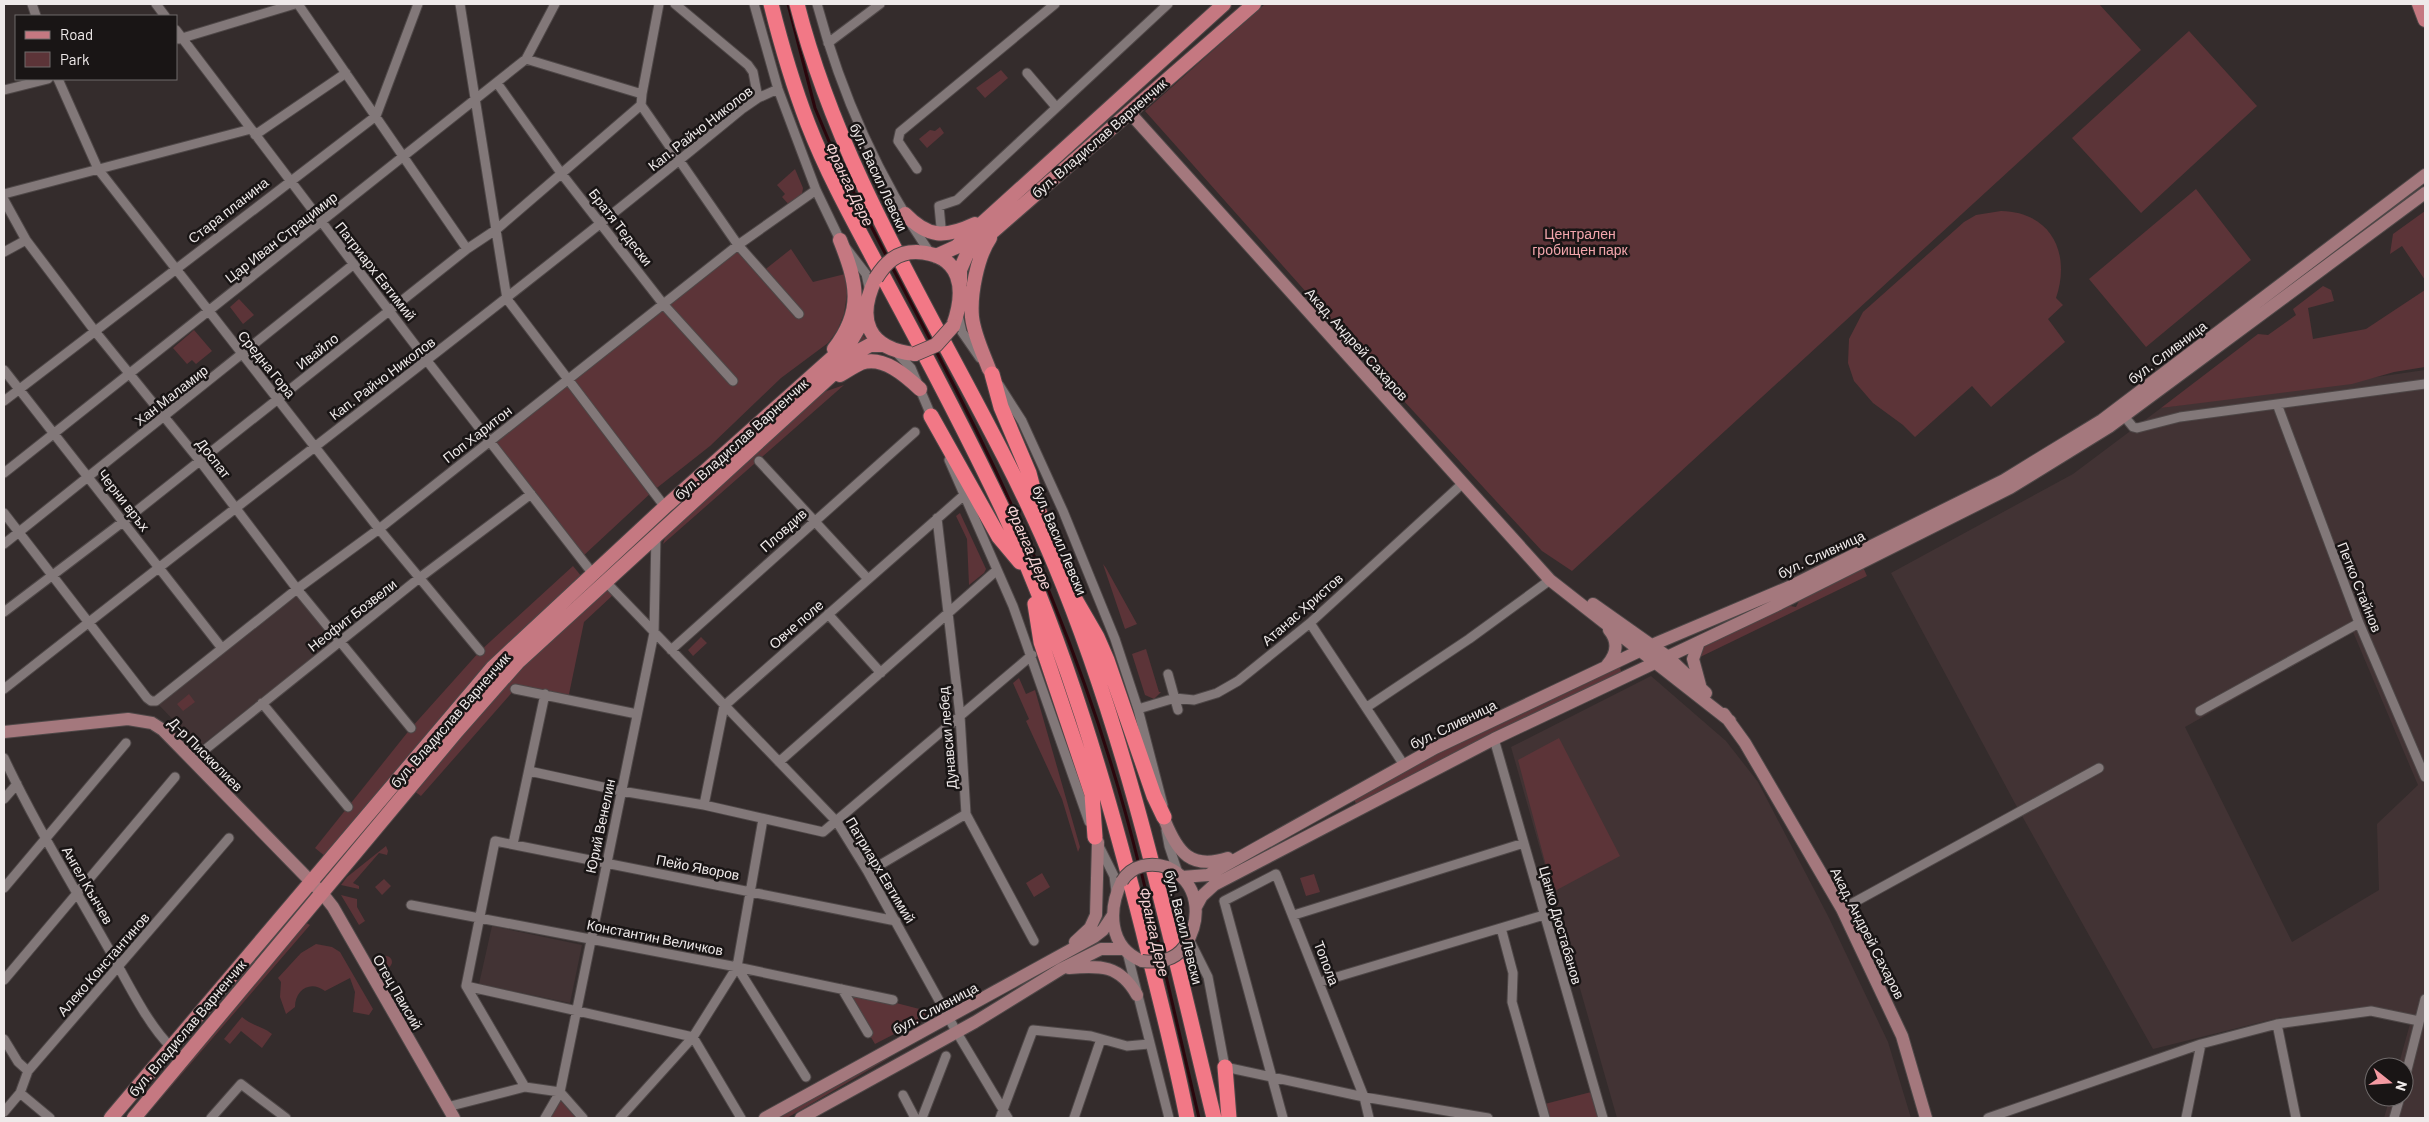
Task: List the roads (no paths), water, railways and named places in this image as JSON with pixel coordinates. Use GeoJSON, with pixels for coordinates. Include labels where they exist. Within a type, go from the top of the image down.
{"type":"FeatureCollection","features":[{"type":"Feature","properties":{"kind":"highway"},"geometry":{"type":"LineString","coordinates":[[771,4],[788,64],[817,146],[854,222],[976,455],[1031,576],[1089,735],[1109,800],[1187,1118]]}},
{"type":"Feature","properties":{"kind":"highway","name":"бул. Васил Левски"},"geometry":{"type":"LineString","coordinates":[[797,4],[826,98],[848,153],[890,238],[1003,452],[1053,562],[1105,703],[1138,810],[1214,1118]]}},
{"type":"Feature","properties":{"kind":"highway"},"geometry":{"type":"LineString","coordinates":[[990,372],[1001,407],[1029,473],[1053,562],[1100,644],[1164,819]]}},
{"type":"Feature","properties":{"kind":"highway"},"geometry":{"type":"LineString","coordinates":[[931,416],[999,536],[1031,576],[1041,642],[1092,794],[1096,840]]}},
{"type":"Feature","properties":{"kind":"highway"},"geometry":{"type":"LineString","coordinates":[[1225,1066],[1230,1118]]}},
{"type":"Feature","properties":{"kind":"main road","name":"бул. Владислав Варненчик"},"geometry":{"type":"LineString","coordinates":[[960,282],[960,270],[964,259],[992,223],[1224,4]]}},
{"type":"Feature","properties":{"kind":"main road","name":"бул. Владислав Варненчик"},"geometry":{"type":"LineString","coordinates":[[928,254],[956,247],[992,223],[1129,112],[1254,4]]}},
{"type":"Feature","properties":{"kind":"main road"},"geometry":{"type":"LineString","coordinates":[[2419,4],[2425,20]]}},
{"type":"Feature","properties":{"kind":"main road","name":"Акад. Андрей Сахаров"},"geometry":{"type":"LineString","coordinates":[[1129,112],[1550,580],[1638,651],[1730,721]]}},
{"type":"Feature","properties":{"kind":"main road","name":"бул. Сливница"},"geometry":{"type":"LineString","coordinates":[[1176,872],[1208,875],[1435,748],[1638,651],[1789,587],[2004,480],[2080,435],[2208,341],[2425,175]]}},
{"type":"Feature","properties":{"kind":"main road","name":"бул. Сливница"},"geometry":{"type":"LineString","coordinates":[[1196,906],[1202,896],[1214,885],[1494,738],[1700,642],[2010,488],[2072,452],[2124,416],[2425,193]]}},
{"type":"Feature","properties":{"kind":"main road"},"geometry":{"type":"LineString","coordinates":[[905,214],[921,228],[942,235],[992,223]]}},
{"type":"Feature","properties":{"kind":"main road"},"geometry":{"type":"LineString","coordinates":[[990,372],[974,324],[972,310],[979,259],[992,223]]}},
{"type":"Feature","properties":{"kind":"main road"},"geometry":{"type":"LineString","coordinates":[[819,370],[842,338],[850,322],[854,304],[854,278],[840,240]]}},
{"type":"Feature","properties":{"kind":"main road"},"geometry":{"type":"LineString","coordinates":[[906,252],[928,254],[953,268],[960,282],[961,297],[955,319],[936,345],[915,354],[888,348],[870,330],[866,315],[870,292],[876,278],[896,256],[906,252]]}},
{"type":"Feature","properties":{"kind":"main road","name":"бул. Владислав Варненчик"},"geometry":{"type":"LineString","coordinates":[[134,1118],[518,662],[665,507],[851,341],[866,315]]}},
{"type":"Feature","properties":{"kind":"main road","name":"бул. Владислав Варненчик"},"geometry":{"type":"LineString","coordinates":[[111,1118],[493,668],[599,577],[656,534],[860,349],[870,345],[888,348]]}},
{"type":"Feature","properties":{"kind":"main road"},"geometry":{"type":"LineString","coordinates":[[816,390],[861,363],[871,362],[885,365],[900,372],[920,389]]}},
{"type":"Feature","properties":{"kind":"main road","name":"Акад. Андрей Сахаров"},"geometry":{"type":"LineString","coordinates":[[1566,591],[1586,599],[1668,657],[1730,721],[1777,796],[1842,909],[1902,1036],[1926,1118]]}},
{"type":"Feature","properties":{"kind":"main road"},"geometry":{"type":"LineString","coordinates":[[1603,622],[1613,634],[1616,647],[1613,659],[1605,667]]}},
{"type":"Feature","properties":{"kind":"main road"},"geometry":{"type":"LineString","coordinates":[[1700,642],[1693,659],[1700,688]]}},
{"type":"Feature","properties":{"kind":"main road","name":"Д-р Пискюлиев"},"geometry":{"type":"LineString","coordinates":[[4,732],[110,720],[140,720],[164,730],[322,893]]}},
{"type":"Feature","properties":{"kind":"main road"},"geometry":{"type":"LineString","coordinates":[[1352,796],[1359,809]]}},
{"type":"Feature","properties":{"kind":"main road"},"geometry":{"type":"LineString","coordinates":[[1164,819],[1177,846],[1195,860],[1212,862],[1257,848]]}},
{"type":"Feature","properties":{"kind":"main road"},"geometry":{"type":"LineString","coordinates":[[1058,963],[1095,920],[1098,906],[1096,840]]}},
{"type":"Feature","properties":{"kind":"main road"},"geometry":{"type":"LineString","coordinates":[[1155,864],[1176,872],[1192,888],[1196,906],[1187,942],[1171,959],[1159,962],[1142,961],[1125,951],[1114,931],[1113,915],[1117,894],[1122,881],[1131,872],[1143,866],[1155,864]]}},
{"type":"Feature","properties":{"kind":"main road","name":"Отец Паисий"},"geometry":{"type":"LineString","coordinates":[[322,893],[333,907],[454,1118]]}},
{"type":"Feature","properties":{"kind":"main road","name":"бул. Сливница"},"geometry":{"type":"LineString","coordinates":[[801,1118],[956,1031],[1098,934],[1113,915]]}},
{"type":"Feature","properties":{"kind":"main road","name":"бул. Сливница"},"geometry":{"type":"LineString","coordinates":[[765,1118],[948,1018],[1058,963],[1096,951],[1125,951]]}},
{"type":"Feature","properties":{"kind":"main road"},"geometry":{"type":"LineString","coordinates":[[1058,963],[1091,966],[1116,972],[1127,978],[1138,995]]}},
{"type":"Feature","properties":{"kind":"street"},"geometry":{"type":"LineString","coordinates":[[156,4],[165,15]]}},
{"type":"Feature","properties":{"kind":"street"},"geometry":{"type":"LineString","coordinates":[[178,36],[294,4]]}},
{"type":"Feature","properties":{"kind":"street"},"geometry":{"type":"LineString","coordinates":[[298,4],[467,249]]}},
{"type":"Feature","properties":{"kind":"street"},"geometry":{"type":"LineString","coordinates":[[376,116],[418,4]]}},
{"type":"Feature","properties":{"kind":"street"},"geometry":{"type":"LineString","coordinates":[[460,4],[507,299],[665,507]]}},
{"type":"Feature","properties":{"kind":"street","name":"Цар Иван Страцимир"},"geometry":{"type":"LineString","coordinates":[[4,473],[322,223],[526,59],[555,4]]}},
{"type":"Feature","properties":{"kind":"street"},"geometry":{"type":"LineString","coordinates":[[659,4],[641,105],[738,244],[799,314]]}},
{"type":"Feature","properties":{"kind":"street"},"geometry":{"type":"LineString","coordinates":[[676,4],[748,65],[753,72],[758,98]]}},
{"type":"Feature","properties":{"kind":"street"},"geometry":{"type":"LineString","coordinates":[[754,4],[778,89],[816,190],[840,240],[863,269],[870,292]]}},
{"type":"Feature","properties":{"kind":"street"},"geometry":{"type":"LineString","coordinates":[[817,4],[828,43],[854,117],[928,254]]}},
{"type":"Feature","properties":{"kind":"street"},"geometry":{"type":"LineString","coordinates":[[828,43],[880,4]]}},
{"type":"Feature","properties":{"kind":"street"},"geometry":{"type":"LineString","coordinates":[[917,169],[898,141],[900,132],[1055,4]]}},
{"type":"Feature","properties":{"kind":"street"},"geometry":{"type":"LineString","coordinates":[[941,227],[939,206],[956,200],[1168,4]]}},
{"type":"Feature","properties":{"kind":"street","name":"Патриарх Евтимий"},"geometry":{"type":"LineString","coordinates":[[178,36],[530,494],[599,577],[837,822],[896,921],[1001,1114],[1008,1118]]}},
{"type":"Feature","properties":{"kind":"street"},"geometry":{"type":"LineString","coordinates":[[526,59],[642,94]]}},
{"type":"Feature","properties":{"kind":"street"},"geometry":{"type":"LineString","coordinates":[[4,194],[98,168],[253,132],[346,73]]}},
{"type":"Feature","properties":{"kind":"street"},"geometry":{"type":"LineString","coordinates":[[1027,73],[1056,107]]}},
{"type":"Feature","properties":{"kind":"street"},"geometry":{"type":"LineString","coordinates":[[4,90],[44,80]]}},
{"type":"Feature","properties":{"kind":"street","name":"Средна Гора"},"geometry":{"type":"LineString","coordinates":[[58,80],[98,168],[242,356],[278,399],[418,579],[480,650]]}},
{"type":"Feature","properties":{"kind":"street","name":"Братя Тедески"},"geometry":{"type":"LineString","coordinates":[[497,83],[561,173],[664,305],[733,380]]}},
{"type":"Feature","properties":{"kind":"street","name":"Кап. Райчо Николов"},"geometry":{"type":"LineString","coordinates":[[4,690],[314,446],[428,362],[758,98],[778,89]]}},
{"type":"Feature","properties":{"kind":"street","name":"Ивайло"},"geometry":{"type":"LineString","coordinates":[[4,612],[124,521],[467,249],[497,229],[641,105]]}},
{"type":"Feature","properties":{"kind":"street","name":"Стара планина"},"geometry":{"type":"LineString","coordinates":[[4,401],[94,330],[376,116]]}},
{"type":"Feature","properties":{"kind":"street","name":"Поп Харитон"},"geometry":{"type":"LineString","coordinates":[[88,622],[147,698],[151,701],[156,700],[297,589],[379,529],[664,305],[738,244],[816,190]]}},
{"type":"Feature","properties":{"kind":"street","name":"Доспат"},"geometry":{"type":"LineString","coordinates":[[4,200],[26,240],[94,330],[200,461],[297,589],[411,728]]}},
{"type":"Feature","properties":{"kind":"street"},"geometry":{"type":"LineString","coordinates":[[4,252],[26,240]]}},
{"type":"Feature","properties":{"kind":"street","name":"Хан Маламир"},"geometry":{"type":"LineString","coordinates":[[4,544],[242,356],[354,264]]}},
{"type":"Feature","properties":{"kind":"street"},"geometry":{"type":"LineString","coordinates":[[955,319],[1022,421],[1063,511],[1115,639],[1138,709],[1161,790],[1164,819],[1176,872]]}},
{"type":"Feature","properties":{"kind":"street"},"geometry":{"type":"LineString","coordinates":[[888,348],[907,362],[920,389],[963,496],[997,570],[1032,655],[1096,840],[1114,876],[1117,894]]}},
{"type":"Feature","properties":{"kind":"street","name":"Черни връх"},"geometry":{"type":"LineString","coordinates":[[4,370],[124,521],[221,648]]}},
{"type":"Feature","properties":{"kind":"street"},"geometry":{"type":"LineString","coordinates":[[2124,416],[2133,427],[2137,428],[2180,417],[2425,384]]}},
{"type":"Feature","properties":{"kind":"street","name":"Петко Стайнов"},"geometry":{"type":"LineString","coordinates":[[2278,404],[2359,622],[2425,777]]}},
{"type":"Feature","properties":{"kind":"street","name":"Пловдив"},"geometry":{"type":"LineString","coordinates":[[671,650],[814,520],[915,432]]}},
{"type":"Feature","properties":{"kind":"street"},"geometry":{"type":"LineString","coordinates":[[759,461],[868,579]]}},
{"type":"Feature","properties":{"kind":"street","name":"Атанас Христов"},"geometry":{"type":"LineString","coordinates":[[1138,709],[1175,698],[1194,700],[1217,693],[1238,681],[1310,623],[1462,484]]}},
{"type":"Feature","properties":{"kind":"street","name":"Неофит Бозвели"},"geometry":{"type":"LineString","coordinates":[[192,760],[418,579],[530,494]]}},
{"type":"Feature","properties":{"kind":"street","name":"Овче поле"},"geometry":{"type":"LineString","coordinates":[[724,706],[963,496]]}},
{"type":"Feature","properties":{"kind":"street"},"geometry":{"type":"LineString","coordinates":[[4,513],[88,622]]}},
{"type":"Feature","properties":{"kind":"street","name":"Дунавски лебед"},"geometry":{"type":"LineString","coordinates":[[938,518],[960,716],[966,814],[1034,941]]}},
{"type":"Feature","properties":{"kind":"street","name":"Юрий Венелин"},"geometry":{"type":"LineString","coordinates":[[545,1118],[560,1092],[654,633],[656,534]]}},
{"type":"Feature","properties":{"kind":"street"},"geometry":{"type":"LineString","coordinates":[[778,762],[997,570]]}},
{"type":"Feature","properties":{"kind":"street"},"geometry":{"type":"LineString","coordinates":[[1366,707],[1469,640],[1550,580]]}},
{"type":"Feature","properties":{"kind":"street"},"geometry":{"type":"LineString","coordinates":[[828,614],[881,673]]}},
{"type":"Feature","properties":{"kind":"street"},"geometry":{"type":"LineString","coordinates":[[2200,710],[2359,622]]}},
{"type":"Feature","properties":{"kind":"street"},"geometry":{"type":"LineString","coordinates":[[1310,623],[1404,765]]}},
{"type":"Feature","properties":{"kind":"street"},"geometry":{"type":"LineString","coordinates":[[529,771],[622,791],[704,805],[823,832],[1032,655]]}},
{"type":"Feature","properties":{"kind":"street"},"geometry":{"type":"LineString","coordinates":[[1168,674],[1178,710]]}},
{"type":"Feature","properties":{"kind":"street"},"geometry":{"type":"LineString","coordinates":[[515,689],[637,714]]}},
{"type":"Feature","properties":{"kind":"street"},"geometry":{"type":"LineString","coordinates":[[513,844],[545,694]]}},
{"type":"Feature","properties":{"kind":"street"},"geometry":{"type":"LineString","coordinates":[[262,703],[348,807]]}},
{"type":"Feature","properties":{"kind":"street"},"geometry":{"type":"LineString","coordinates":[[704,805],[724,706]]}},
{"type":"Feature","properties":{"kind":"street","name":"Цанко Дюстабанов"},"geometry":{"type":"LineString","coordinates":[[1494,738],[1603,1118]]}},
{"type":"Feature","properties":{"kind":"street"},"geometry":{"type":"LineString","coordinates":[[4,888],[126,743]]}},
{"type":"Feature","properties":{"kind":"street","name":"Ангел Кънчев"},"geometry":{"type":"LineString","coordinates":[[4,758],[45,838],[119,967],[161,1038],[171,1047]]}},
{"type":"Feature","properties":{"kind":"street"},"geometry":{"type":"LineString","coordinates":[[1842,909],[2099,768]]}},
{"type":"Feature","properties":{"kind":"street"},"geometry":{"type":"LineString","coordinates":[[4,980],[175,777]]}},
{"type":"Feature","properties":{"kind":"street"},"geometry":{"type":"LineString","coordinates":[[4,799],[17,784]]}},
{"type":"Feature","properties":{"kind":"street"},"geometry":{"type":"LineString","coordinates":[[868,872],[966,814]]}},
{"type":"Feature","properties":{"kind":"street"},"geometry":{"type":"LineString","coordinates":[[620,1118],[693,1037],[736,967],[763,819]]}},
{"type":"Feature","properties":{"kind":"street","name":"Алеко Константинов"},"geometry":{"type":"LineString","coordinates":[[4,1112],[20,1093],[28,1071],[229,838]]}},
{"type":"Feature","properties":{"kind":"street","name":"Пейо Яворов"},"geometry":{"type":"LineString","coordinates":[[481,917],[495,841],[896,921]]}},
{"type":"Feature","properties":{"kind":"street"},"geometry":{"type":"LineString","coordinates":[[1294,915],[1524,843]]}},
{"type":"Feature","properties":{"kind":"street","name":"Топола"},"geometry":{"type":"LineString","coordinates":[[1274,1076],[1224,901],[1276,874],[1294,915],[1364,1097],[1369,1118]]}},
{"type":"Feature","properties":{"kind":"street","name":"Константин Величков"},"geometry":{"type":"LineString","coordinates":[[411,904],[736,967],[893,1000]]}},
{"type":"Feature","properties":{"kind":"street"},"geometry":{"type":"LineString","coordinates":[[1320,982],[1544,915]]}},
{"type":"Feature","properties":{"kind":"street"},"geometry":{"type":"LineString","coordinates":[[481,917],[466,986],[525,1087]]}},
{"type":"Feature","properties":{"kind":"street"},"geometry":{"type":"LineString","coordinates":[[1501,928],[1513,973],[1512,1002],[1545,1118]]}},
{"type":"Feature","properties":{"kind":"street"},"geometry":{"type":"LineString","coordinates":[[1187,942],[1208,977],[1225,1066],[1364,1097],[1488,1118]]}},
{"type":"Feature","properties":{"kind":"street"},"geometry":{"type":"LineString","coordinates":[[1125,951],[1169,1118]]}},
{"type":"Feature","properties":{"kind":"street"},"geometry":{"type":"LineString","coordinates":[[736,967],[806,1076]]}},
{"type":"Feature","properties":{"kind":"street"},"geometry":{"type":"LineString","coordinates":[[466,986],[693,1037],[741,1118]]}},
{"type":"Feature","properties":{"kind":"street"},"geometry":{"type":"LineString","coordinates":[[842,989],[868,1033]]}},
{"type":"Feature","properties":{"kind":"street"},"geometry":{"type":"LineString","coordinates":[[2411,1057],[2425,999]]}},
{"type":"Feature","properties":{"kind":"street"},"geometry":{"type":"LineString","coordinates":[[1988,1118],[2201,1044],[2277,1024],[2371,1010],[2420,1021]]}},
{"type":"Feature","properties":{"kind":"street"},"geometry":{"type":"LineString","coordinates":[[2277,1024],[2296,1118]]}},
{"type":"Feature","properties":{"kind":"street"},"geometry":{"type":"LineString","coordinates":[[1001,1114],[1034,1030],[1062,1032],[1127,1046],[1149,1044]]}},
{"type":"Feature","properties":{"kind":"street"},"geometry":{"type":"LineString","coordinates":[[4,1039],[18,1062],[28,1071]]}},
{"type":"Feature","properties":{"kind":"street"},"geometry":{"type":"LineString","coordinates":[[1074,1118],[1101,1039]]}},
{"type":"Feature","properties":{"kind":"street"},"geometry":{"type":"LineString","coordinates":[[2186,1118],[2201,1044]]}},
{"type":"Feature","properties":{"kind":"street"},"geometry":{"type":"LineString","coordinates":[[922,1118],[946,1056]]}},
{"type":"Feature","properties":{"kind":"street"},"geometry":{"type":"LineString","coordinates":[[1274,1076],[1283,1118]]}},
{"type":"Feature","properties":{"kind":"street"},"geometry":{"type":"LineString","coordinates":[[211,1118],[241,1084],[286,1118]]}},
{"type":"Feature","properties":{"kind":"street"},"geometry":{"type":"LineString","coordinates":[[447,1107],[525,1087],[560,1092],[583,1118]]}},
{"type":"Feature","properties":{"kind":"street"},"geometry":{"type":"LineString","coordinates":[[20,1093],[50,1118]]}},
{"type":"Feature","properties":{"kind":"street"},"geometry":{"type":"LineString","coordinates":[[903,1095],[915,1118]]}},
{"type":"Feature","properties":{"kind":"waterway","name":"Франга Дере"},"geometry":{"type":"LineString","coordinates":[[788,4],[815,108],[836,158],[888,259]]}},
{"type":"Feature","properties":{"kind":"waterway","name":"Франга Дере"},"geometry":{"type":"LineString","coordinates":[[891,265],[932,343]]}},
{"type":"Feature","properties":{"kind":"waterway","name":"Франга Дере"},"geometry":{"type":"LineString","coordinates":[[935,349],[997,473],[1053,601],[1101,731],[1139,865]]}},
{"type":"Feature","properties":{"kind":"waterway","name":"Франга Дере"},"geometry":{"type":"LineString","coordinates":[[1141,871],[1162,957]]}},
{"type":"Feature","properties":{"kind":"waterway","name":"Франга Дере"},"geometry":{"type":"LineString","coordinates":[[1163,963],[1199,1118]]}},
{"type":"Feature","properties":{"kind":"park label","name":"Централен гробищен парк"},"geometry":{"type":"Point","coordinates":[1580,242]}}]}
